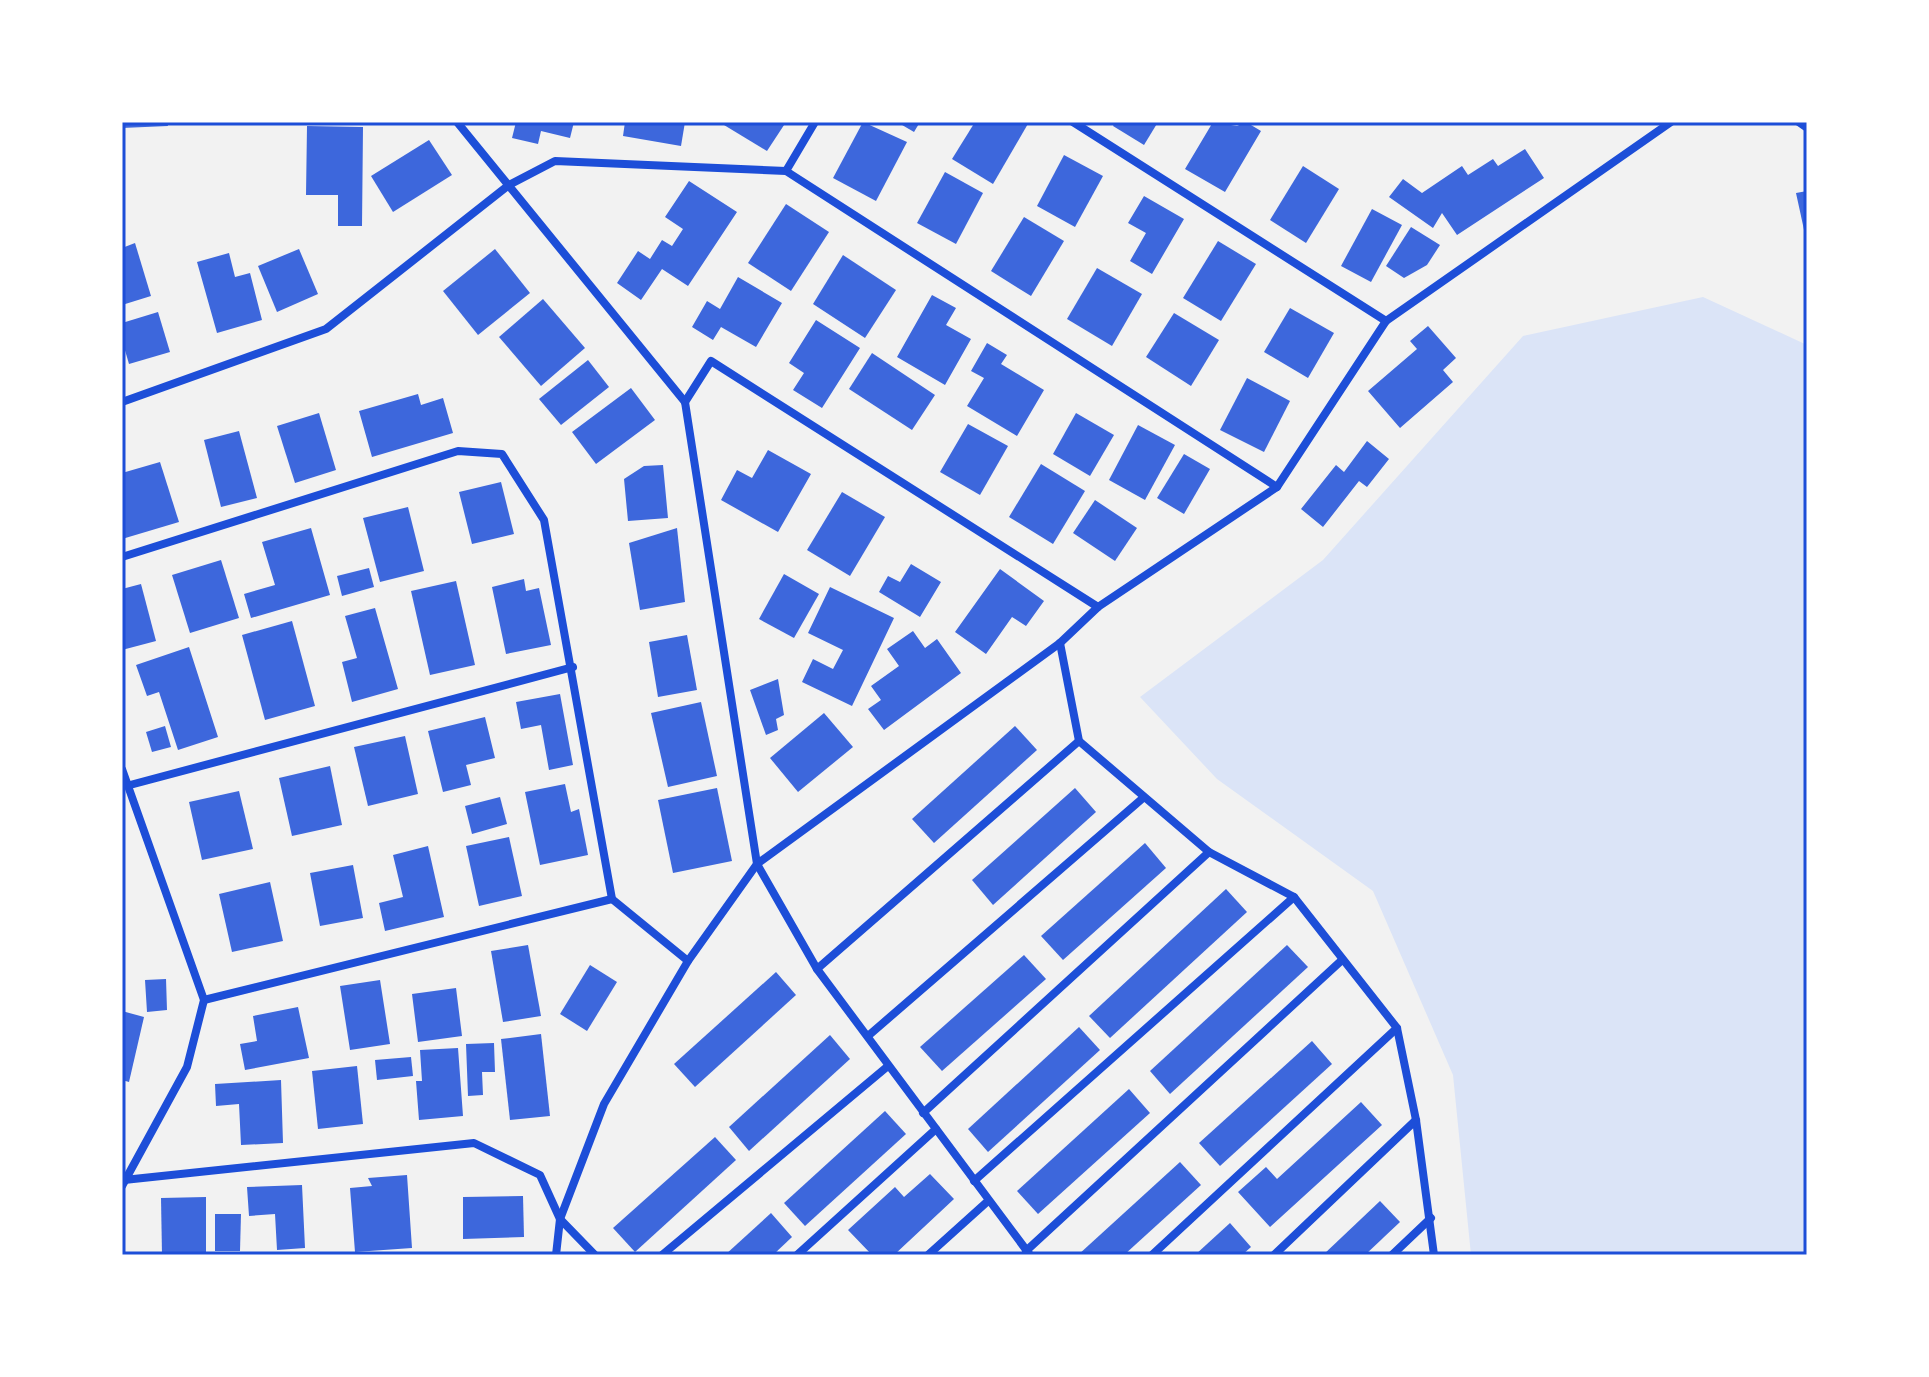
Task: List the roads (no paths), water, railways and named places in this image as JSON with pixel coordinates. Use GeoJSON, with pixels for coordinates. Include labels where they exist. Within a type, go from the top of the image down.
{"type":"FeatureCollection","features":[{"type":"Feature","properties":{"kind":"street"},"geometry":{"type":"LineString","coordinates":[[457,122],[685,402],[757,864],[817,969],[1028,1253],[1342,960]]}},
{"type":"Feature","properties":{"kind":"street"},"geometry":{"type":"LineString","coordinates":[[786,171],[815,122]]}},
{"type":"Feature","properties":{"kind":"street"},"geometry":{"type":"LineString","coordinates":[[1073,122],[1386,321]]}},
{"type":"Feature","properties":{"kind":"street"},"geometry":{"type":"LineString","coordinates":[[556,1255],[560,1219],[604,1104],[688,961],[757,864],[1060,643],[1098,607],[1277,487],[1386,321],[1671,122]]}},
{"type":"Feature","properties":{"kind":"street"},"geometry":{"type":"LineString","coordinates":[[122,402],[326,329],[509,185],[555,161],[786,171],[1277,487]]}},
{"type":"Feature","properties":{"kind":"street"},"geometry":{"type":"LineString","coordinates":[[685,402],[711,361],[1098,607]]}},
{"type":"Feature","properties":{"kind":"street"},"geometry":{"type":"LineString","coordinates":[[122,557],[458,451],[502,454],[544,520],[573,667],[612,899],[688,961]]}},
{"type":"Feature","properties":{"kind":"street"},"geometry":{"type":"LineString","coordinates":[[1060,643],[1079,741],[1209,852],[1294,897],[1397,1028],[1416,1120],[1434,1255]]}},
{"type":"Feature","properties":{"kind":"street"},"geometry":{"type":"LineString","coordinates":[[130,785],[573,667]]}},
{"type":"Feature","properties":{"kind":"street"},"geometry":{"type":"LineString","coordinates":[[817,969],[1079,741]]}},
{"type":"Feature","properties":{"kind":"street"},"geometry":{"type":"LineString","coordinates":[[122,769],[204,1000],[187,1067],[123,1183]]}},
{"type":"Feature","properties":{"kind":"street"},"geometry":{"type":"LineString","coordinates":[[868,1036],[1143,798]]}},
{"type":"Feature","properties":{"kind":"street"},"geometry":{"type":"LineString","coordinates":[[923,1113],[1209,852]]}},
{"type":"Feature","properties":{"kind":"street"},"geometry":{"type":"LineString","coordinates":[[974,1181],[1294,897]]}},
{"type":"Feature","properties":{"kind":"street"},"geometry":{"type":"LineString","coordinates":[[204,1000],[612,899]]}},
{"type":"Feature","properties":{"kind":"street"},"geometry":{"type":"LineString","coordinates":[[1152,1255],[1397,1028]]}},
{"type":"Feature","properties":{"kind":"street"},"geometry":{"type":"LineString","coordinates":[[662,1255],[888,1066]]}},
{"type":"Feature","properties":{"kind":"street"},"geometry":{"type":"LineString","coordinates":[[1274,1255],[1416,1120]]}},
{"type":"Feature","properties":{"kind":"street"},"geometry":{"type":"LineString","coordinates":[[797,1255],[936,1129]]}},
{"type":"Feature","properties":{"kind":"street"},"geometry":{"type":"LineString","coordinates":[[123,1183],[474,1143],[540,1175],[560,1219],[595,1255]]}},
{"type":"Feature","properties":{"kind":"street"},"geometry":{"type":"LineString","coordinates":[[928,1255],[988,1201]]}},
{"type":"Feature","properties":{"kind":"street"},"geometry":{"type":"LineString","coordinates":[[1392,1255],[1431,1218]]}},
{"type":"Feature","properties":{"kind":"lane"},"geometry":{"type":"LineString","coordinates":[[1797,122],[1807,129]]}}]}
